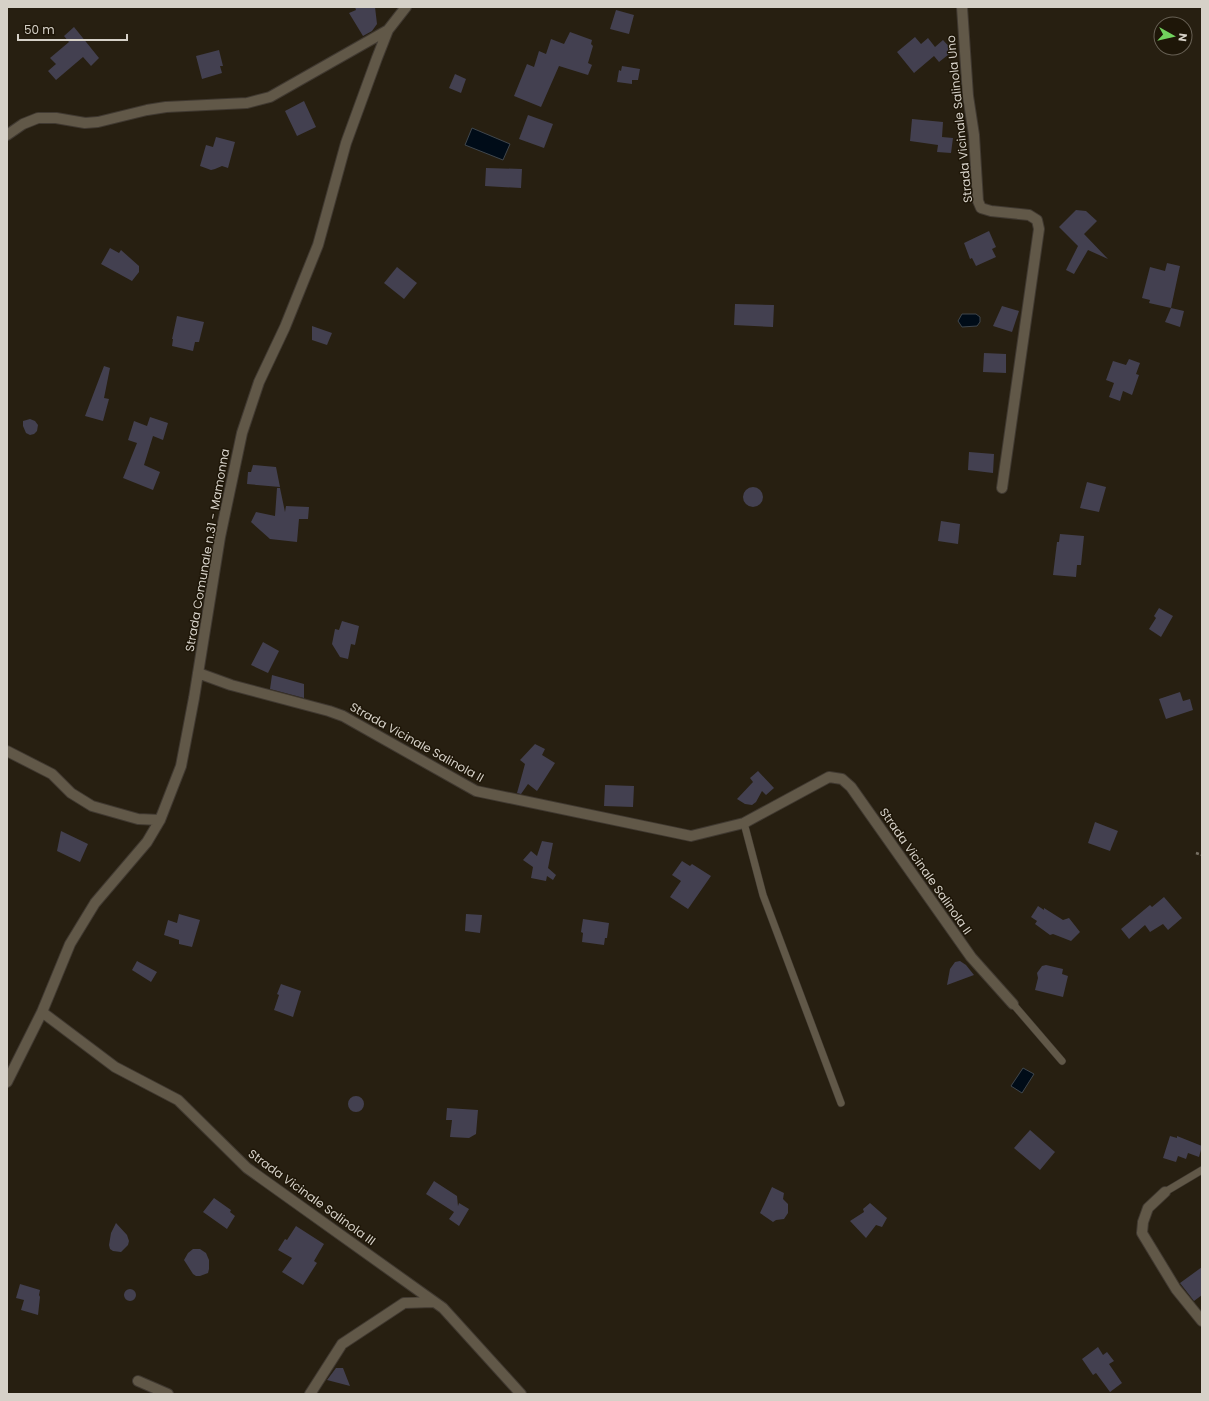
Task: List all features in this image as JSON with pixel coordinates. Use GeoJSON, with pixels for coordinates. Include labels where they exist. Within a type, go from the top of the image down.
{"type":"FeatureCollection","features":[{"type":"Feature","properties":{"kind":"street","name":"Strada Comunale n.31 - Mamonna"},"geometry":{"type":"LineString","coordinates":[[7,1082],[42,1012],[70,944],[95,903],[147,842],[160,820],[181,766],[187,741],[220,537],[242,433],[259,382],[285,327],[318,245],[346,143],[388,30],[406,7]]}},
{"type":"Feature","properties":{"kind":"street","name":"Strada Vicinale Salinola Uno"},"geometry":{"type":"LineString","coordinates":[[962,7],[968,96],[974,135],[978,201],[981,208],[991,211],[1029,215],[1037,220],[1039,229],[1002,488]]}},
{"type":"Feature","properties":{"kind":"street"},"geometry":{"type":"LineString","coordinates":[[7,135],[23,124],[38,118],[56,118],[85,124],[166,107],[247,103],[270,97],[388,30]]}},
{"type":"Feature","properties":{"kind":"street","name":"Strada Vicinale Salinola II"},"geometry":{"type":"LineString","coordinates":[[198,673],[231,685],[344,716],[476,791],[691,836],[744,823],[829,777],[842,779],[851,787],[971,957],[1013,1004]]}},
{"type":"Feature","properties":{"kind":"street"},"geometry":{"type":"LineString","coordinates":[[7,751],[52,774],[71,793],[92,806],[138,818],[160,820]]}},
{"type":"Feature","properties":{"kind":"street","name":"Strada Vicinale Salinola III"},"geometry":{"type":"LineString","coordinates":[[42,1012],[115,1067],[178,1100],[247,1168],[442,1308],[521,1394]]}},
{"type":"Feature","properties":{"kind":"street"},"geometry":{"type":"LineString","coordinates":[[1165,1192],[1148,1208],[1143,1222],[1142,1233],[1176,1289],[1202,1321]]}},
{"type":"Feature","properties":{"kind":"street"},"geometry":{"type":"LineString","coordinates":[[310,1394],[342,1344],[404,1303],[433,1302]]}},
{"type":"Feature","properties":{"kind":"street"},"geometry":{"type":"LineString","coordinates":[[138,1381],[168,1394]]}},
{"type":"Feature","properties":{"kind":"lane"},"geometry":{"type":"LineString","coordinates":[[744,823],[763,895],[841,1103]]}},
{"type":"Feature","properties":{"kind":"lane","name":"Strada Vicinale Salinola II"},"geometry":{"type":"LineString","coordinates":[[1013,1004],[1062,1061]]}},
{"type":"Feature","properties":{"kind":"lane"},"geometry":{"type":"LineString","coordinates":[[1165,1192],[1202,1170]]}},
{"type":"Feature","properties":{"kind":"path"},"geometry":{"type":"LineString","coordinates":[[1196,853],[1202,855]]}},
{"type":"Feature","properties":{"kind":"shaded area"},"geometry":{"type":"Polygon","coordinates":[[[472,128],[510,144],[503,160],[465,145],[472,128]]]}},
{"type":"Feature","properties":{"kind":"shaded area"},"geometry":{"type":"Polygon","coordinates":[[[962,314],[976,314],[980,317],[980,322],[977,326],[962,327],[958,321],[962,314]]]}},
{"type":"Feature","properties":{"kind":"shaded area"},"geometry":{"type":"Polygon","coordinates":[[[1023,1068],[1034,1074],[1022,1093],[1011,1086],[1023,1068]]]}},
{"type":"Feature","properties":{"kind":"building"},"geometry":{"type":"Polygon","coordinates":[[[355,7],[375,7],[377,24],[372,31],[363,36],[349,13],[356,10],[355,7]]]}},
{"type":"Feature","properties":{"kind":"building"},"geometry":{"type":"Polygon","coordinates":[[[616,10],[634,15],[629,34],[610,29],[616,10]]]}},
{"type":"Feature","properties":{"kind":"building"},"geometry":{"type":"Polygon","coordinates":[[[74,27],[99,58],[91,66],[83,57],[56,80],[48,71],[56,64],[50,58],[69,42],[64,36],[74,27]]]}},
{"type":"Feature","properties":{"kind":"building"},"geometry":{"type":"Polygon","coordinates":[[[570,32],[592,40],[591,44],[593,46],[588,63],[592,65],[588,75],[559,66],[541,107],[514,96],[527,64],[534,67],[539,51],[546,54],[551,39],[564,44],[570,32]]]}},
{"type":"Feature","properties":{"kind":"building"},"geometry":{"type":"Polygon","coordinates":[[[915,37],[921,44],[928,38],[935,47],[943,40],[953,51],[939,62],[934,56],[914,73],[897,52],[915,37]]]}},
{"type":"Feature","properties":{"kind":"building"},"geometry":{"type":"Polygon","coordinates":[[[219,50],[223,66],[220,66],[222,73],[202,79],[196,56],[219,50]]]}},
{"type":"Feature","properties":{"kind":"building"},"geometry":{"type":"Polygon","coordinates":[[[622,66],[640,69],[638,80],[632,80],[632,84],[617,82],[619,70],[621,71],[622,66]]]}},
{"type":"Feature","properties":{"kind":"building"},"geometry":{"type":"Polygon","coordinates":[[[455,74],[466,79],[461,93],[449,88],[455,74]]]}},
{"type":"Feature","properties":{"kind":"building"},"geometry":{"type":"Polygon","coordinates":[[[304,101],[316,127],[297,136],[285,111],[304,101]]]}},
{"type":"Feature","properties":{"kind":"building"},"geometry":{"type":"Polygon","coordinates":[[[528,115],[553,124],[544,148],[519,139],[528,115]]]}},
{"type":"Feature","properties":{"kind":"building"},"geometry":{"type":"Polygon","coordinates":[[[912,119],[943,122],[942,137],[953,138],[951,153],[937,152],[938,145],[910,141],[912,119]]]}},
{"type":"Feature","properties":{"kind":"building"},"geometry":{"type":"Polygon","coordinates":[[[216,137],[235,142],[228,168],[222,166],[211,170],[200,166],[206,145],[213,147],[216,137]]]}},
{"type":"Feature","properties":{"kind":"building"},"geometry":{"type":"Polygon","coordinates":[[[486,168],[522,169],[521,188],[485,186],[486,168]]]}},
{"type":"Feature","properties":{"kind":"building"},"geometry":{"type":"Polygon","coordinates":[[[1076,210],[1086,211],[1097,221],[1084,234],[1108,259],[1088,250],[1074,274],[1066,270],[1078,246],[1059,227],[1076,210]]]}},
{"type":"Feature","properties":{"kind":"building"},"geometry":{"type":"Polygon","coordinates":[[[989,231],[996,247],[992,249],[996,257],[976,266],[972,258],[970,259],[964,243],[989,231]]]}},
{"type":"Feature","properties":{"kind":"building"},"geometry":{"type":"Polygon","coordinates":[[[110,248],[119,253],[121,250],[139,266],[139,272],[132,281],[101,264],[110,248]]]}},
{"type":"Feature","properties":{"kind":"building"},"geometry":{"type":"Polygon","coordinates":[[[1167,263],[1180,266],[1171,308],[1149,303],[1150,300],[1142,298],[1150,267],[1165,271],[1167,263]]]}},
{"type":"Feature","properties":{"kind":"building"},"geometry":{"type":"Polygon","coordinates":[[[397,267],[417,283],[404,299],[384,283],[397,267]]]}},
{"type":"Feature","properties":{"kind":"building"},"geometry":{"type":"Polygon","coordinates":[[[735,304],[774,305],[773,327],[734,325],[735,304]]]}},
{"type":"Feature","properties":{"kind":"building"},"geometry":{"type":"Polygon","coordinates":[[[1002,306],[1019,311],[1012,332],[993,326],[1002,306]]]}},
{"type":"Feature","properties":{"kind":"building"},"geometry":{"type":"Polygon","coordinates":[[[1171,308],[1184,311],[1180,327],[1165,322],[1171,308]]]}},
{"type":"Feature","properties":{"kind":"building"},"geometry":{"type":"Polygon","coordinates":[[[177,316],[204,322],[199,342],[195,342],[193,351],[172,346],[177,316]]]}},
{"type":"Feature","properties":{"kind":"building"},"geometry":{"type":"Polygon","coordinates":[[[312,326],[332,333],[327,345],[312,340],[312,326]]]}},
{"type":"Feature","properties":{"kind":"building"},"geometry":{"type":"Polygon","coordinates":[[[984,353],[1006,354],[1006,373],[983,372],[984,353]]]}},
{"type":"Feature","properties":{"kind":"building"},"geometry":{"type":"Polygon","coordinates":[[[1129,359],[1140,363],[1136,374],[1139,375],[1132,395],[1123,391],[1120,401],[1109,397],[1114,383],[1106,380],[1113,361],[1126,365],[1129,359]]]}},
{"type":"Feature","properties":{"kind":"building"},"geometry":{"type":"Polygon","coordinates":[[[104,366],[110,368],[104,398],[109,399],[103,421],[85,416],[104,366]]]}},
{"type":"Feature","properties":{"kind":"building"},"geometry":{"type":"Polygon","coordinates":[[[150,417],[168,423],[163,440],[153,436],[144,465],[160,472],[153,490],[123,478],[137,443],[128,440],[134,421],[147,426],[150,417]]]}},
{"type":"Feature","properties":{"kind":"building"},"geometry":{"type":"Polygon","coordinates":[[[30,419],[35,421],[38,425],[37,431],[30,435],[26,433],[23,426],[23,421],[30,419]]]}},
{"type":"Feature","properties":{"kind":"building"},"geometry":{"type":"Polygon","coordinates":[[[969,452],[994,454],[993,473],[968,470],[969,452]]]}},
{"type":"Feature","properties":{"kind":"building"},"geometry":{"type":"Polygon","coordinates":[[[253,465],[276,467],[280,487],[247,484],[248,472],[251,472],[253,465]]]}},
{"type":"Feature","properties":{"kind":"building"},"geometry":{"type":"Polygon","coordinates":[[[1087,482],[1106,487],[1099,512],[1080,508],[1087,482]]]}},
{"type":"Feature","properties":{"kind":"building"},"geometry":{"type":"Polygon","coordinates":[[[753,487],[760,490],[763,497],[760,504],[753,507],[746,504],[743,497],[746,490],[753,487]]]}},
{"type":"Feature","properties":{"kind":"building"},"geometry":{"type":"Polygon","coordinates":[[[277,488],[280,488],[285,512],[286,506],[309,507],[308,519],[299,519],[297,542],[270,539],[251,522],[256,512],[275,516],[277,488]]]}},
{"type":"Feature","properties":{"kind":"building"},"geometry":{"type":"Polygon","coordinates":[[[941,521],[960,524],[958,544],[938,541],[941,521]]]}},
{"type":"Feature","properties":{"kind":"building"},"geometry":{"type":"Polygon","coordinates":[[[1060,534],[1084,536],[1081,565],[1077,565],[1076,577],[1053,575],[1057,542],[1059,542],[1060,534]]]}},
{"type":"Feature","properties":{"kind":"building"},"geometry":{"type":"Polygon","coordinates":[[[1159,608],[1173,616],[1161,637],[1149,629],[1156,618],[1154,616],[1159,608]]]}},
{"type":"Feature","properties":{"kind":"building"},"geometry":{"type":"Polygon","coordinates":[[[342,621],[359,626],[355,645],[351,644],[348,659],[340,657],[332,644],[335,629],[339,630],[342,621]]]}},
{"type":"Feature","properties":{"kind":"building"},"geometry":{"type":"Polygon","coordinates":[[[263,642],[279,651],[268,673],[251,665],[263,642]]]}},
{"type":"Feature","properties":{"kind":"building"},"geometry":{"type":"Polygon","coordinates":[[[272,675],[304,684],[304,698],[270,689],[272,675]]]}},
{"type":"Feature","properties":{"kind":"building"},"geometry":{"type":"Polygon","coordinates":[[[1180,692],[1183,701],[1190,699],[1193,710],[1166,719],[1159,699],[1180,692]]]}},
{"type":"Feature","properties":{"kind":"building"},"geometry":{"type":"Polygon","coordinates":[[[535,744],[545,749],[542,755],[555,763],[537,791],[528,784],[521,794],[517,793],[525,764],[520,760],[535,744]]]}},
{"type":"Feature","properties":{"kind":"building"},"geometry":{"type":"Polygon","coordinates":[[[758,771],[774,788],[766,795],[762,791],[756,802],[752,805],[745,804],[737,799],[753,782],[750,778],[758,771]]]}},
{"type":"Feature","properties":{"kind":"building"},"geometry":{"type":"Polygon","coordinates":[[[605,785],[634,786],[633,807],[604,806],[605,785]]]}},
{"type":"Feature","properties":{"kind":"building"},"geometry":{"type":"Polygon","coordinates":[[[1095,822],[1118,831],[1110,851],[1088,843],[1095,822]]]}},
{"type":"Feature","properties":{"kind":"building"},"geometry":{"type":"Polygon","coordinates":[[[61,831],[88,844],[80,862],[57,851],[61,831]]]}},
{"type":"Feature","properties":{"kind":"building"},"geometry":{"type":"Polygon","coordinates":[[[542,841],[553,843],[548,868],[556,875],[553,880],[547,876],[546,881],[531,878],[533,867],[523,860],[531,851],[537,856],[542,841]]]}},
{"type":"Feature","properties":{"kind":"building"},"geometry":{"type":"Polygon","coordinates":[[[682,861],[690,866],[692,864],[711,876],[688,909],[670,897],[681,881],[672,875],[682,861]]]}},
{"type":"Feature","properties":{"kind":"building"},"geometry":{"type":"Polygon","coordinates":[[[1164,897],[1182,918],[1168,930],[1163,924],[1150,932],[1145,925],[1129,939],[1121,929],[1150,905],[1152,907],[1164,897]]]}},
{"type":"Feature","properties":{"kind":"building"},"geometry":{"type":"Polygon","coordinates":[[[1038,906],[1063,920],[1069,918],[1080,932],[1071,941],[1053,934],[1050,935],[1035,924],[1037,921],[1031,917],[1038,906]]]}},
{"type":"Feature","properties":{"kind":"building"},"geometry":{"type":"Polygon","coordinates":[[[179,914],[200,920],[192,947],[179,944],[179,940],[164,935],[168,920],[177,923],[179,914]]]}},
{"type":"Feature","properties":{"kind":"building"},"geometry":{"type":"Polygon","coordinates":[[[466,914],[482,915],[480,933],[465,931],[466,914]]]}},
{"type":"Feature","properties":{"kind":"building"},"geometry":{"type":"Polygon","coordinates":[[[583,919],[609,923],[607,938],[605,938],[604,945],[582,942],[583,933],[581,932],[583,919]]]}},
{"type":"Feature","properties":{"kind":"building"},"geometry":{"type":"Polygon","coordinates":[[[137,961],[157,972],[151,982],[132,970],[137,961]]]}},
{"type":"Feature","properties":{"kind":"building"},"geometry":{"type":"Polygon","coordinates":[[[960,961],[966,965],[974,975],[947,985],[950,969],[955,962],[960,961]]]}},
{"type":"Feature","properties":{"kind":"building"},"geometry":{"type":"Polygon","coordinates":[[[1046,965],[1063,969],[1062,974],[1068,976],[1063,997],[1035,990],[1038,978],[1037,973],[1042,966],[1046,965]]]}},
{"type":"Feature","properties":{"kind":"building"},"geometry":{"type":"Polygon","coordinates":[[[281,984],[301,991],[293,1017],[274,1010],[279,995],[277,994],[281,984]]]}},
{"type":"Feature","properties":{"kind":"building"},"geometry":{"type":"Polygon","coordinates":[[[356,1096],[363,1101],[364,1104],[359,1111],[356,1112],[349,1107],[348,1104],[353,1097],[356,1096]]]}},
{"type":"Feature","properties":{"kind":"building"},"geometry":{"type":"Polygon","coordinates":[[[447,1108],[478,1110],[476,1134],[469,1138],[450,1137],[452,1120],[446,1120],[447,1108]]]}},
{"type":"Feature","properties":{"kind":"building"},"geometry":{"type":"Polygon","coordinates":[[[1030,1130],[1055,1152],[1040,1170],[1014,1148],[1030,1130]]]}},
{"type":"Feature","properties":{"kind":"building"},"geometry":{"type":"Polygon","coordinates":[[[1170,1136],[1177,1138],[1177,1136],[1202,1146],[1199,1157],[1188,1153],[1186,1159],[1178,1156],[1176,1162],[1163,1158],[1170,1136]]]}},
{"type":"Feature","properties":{"kind":"building"},"geometry":{"type":"Polygon","coordinates":[[[434,1181],[457,1196],[458,1206],[459,1203],[469,1209],[459,1226],[449,1219],[454,1212],[426,1194],[434,1181]]]}},
{"type":"Feature","properties":{"kind":"building"},"geometry":{"type":"Polygon","coordinates":[[[772,1187],[784,1193],[783,1199],[788,1204],[788,1213],[784,1219],[773,1222],[760,1213],[772,1187]]]}},
{"type":"Feature","properties":{"kind":"building"},"geometry":{"type":"Polygon","coordinates":[[[214,1198],[231,1210],[230,1212],[235,1216],[227,1229],[203,1212],[214,1198]]]}},
{"type":"Feature","properties":{"kind":"building"},"geometry":{"type":"Polygon","coordinates":[[[870,1203],[887,1218],[882,1227],[876,1225],[866,1238],[850,1221],[864,1212],[863,1209],[870,1203]]]}},
{"type":"Feature","properties":{"kind":"building"},"geometry":{"type":"Polygon","coordinates":[[[116,1223],[127,1235],[129,1241],[128,1245],[121,1252],[113,1251],[110,1249],[109,1245],[111,1233],[116,1223]]]}},
{"type":"Feature","properties":{"kind":"building"},"geometry":{"type":"Polygon","coordinates":[[[296,1226],[324,1244],[314,1261],[317,1263],[303,1285],[282,1272],[292,1258],[278,1250],[296,1226]]]}},
{"type":"Feature","properties":{"kind":"building"},"geometry":{"type":"Polygon","coordinates":[[[193,1249],[200,1249],[206,1253],[209,1260],[208,1273],[196,1276],[184,1260],[188,1253],[193,1249]]]}},
{"type":"Feature","properties":{"kind":"building"},"geometry":{"type":"Polygon","coordinates":[[[1202,1267],[1202,1295],[1194,1301],[1180,1283],[1202,1267]]]}},
{"type":"Feature","properties":{"kind":"building"},"geometry":{"type":"Polygon","coordinates":[[[20,1284],[40,1290],[38,1315],[21,1310],[24,1300],[16,1298],[20,1284]]]}},
{"type":"Feature","properties":{"kind":"building"},"geometry":{"type":"Polygon","coordinates":[[[128,1289],[132,1289],[136,1295],[132,1301],[128,1301],[124,1297],[124,1293],[128,1289]]]}},
{"type":"Feature","properties":{"kind":"building"},"geometry":{"type":"Polygon","coordinates":[[[1098,1347],[1103,1355],[1107,1352],[1114,1361],[1109,1364],[1122,1383],[1110,1392],[1096,1373],[1093,1375],[1082,1359],[1098,1347]]]}},
{"type":"Feature","properties":{"kind":"building"},"geometry":{"type":"Polygon","coordinates":[[[336,1368],[343,1368],[350,1386],[327,1380],[336,1368]]]}}]}
